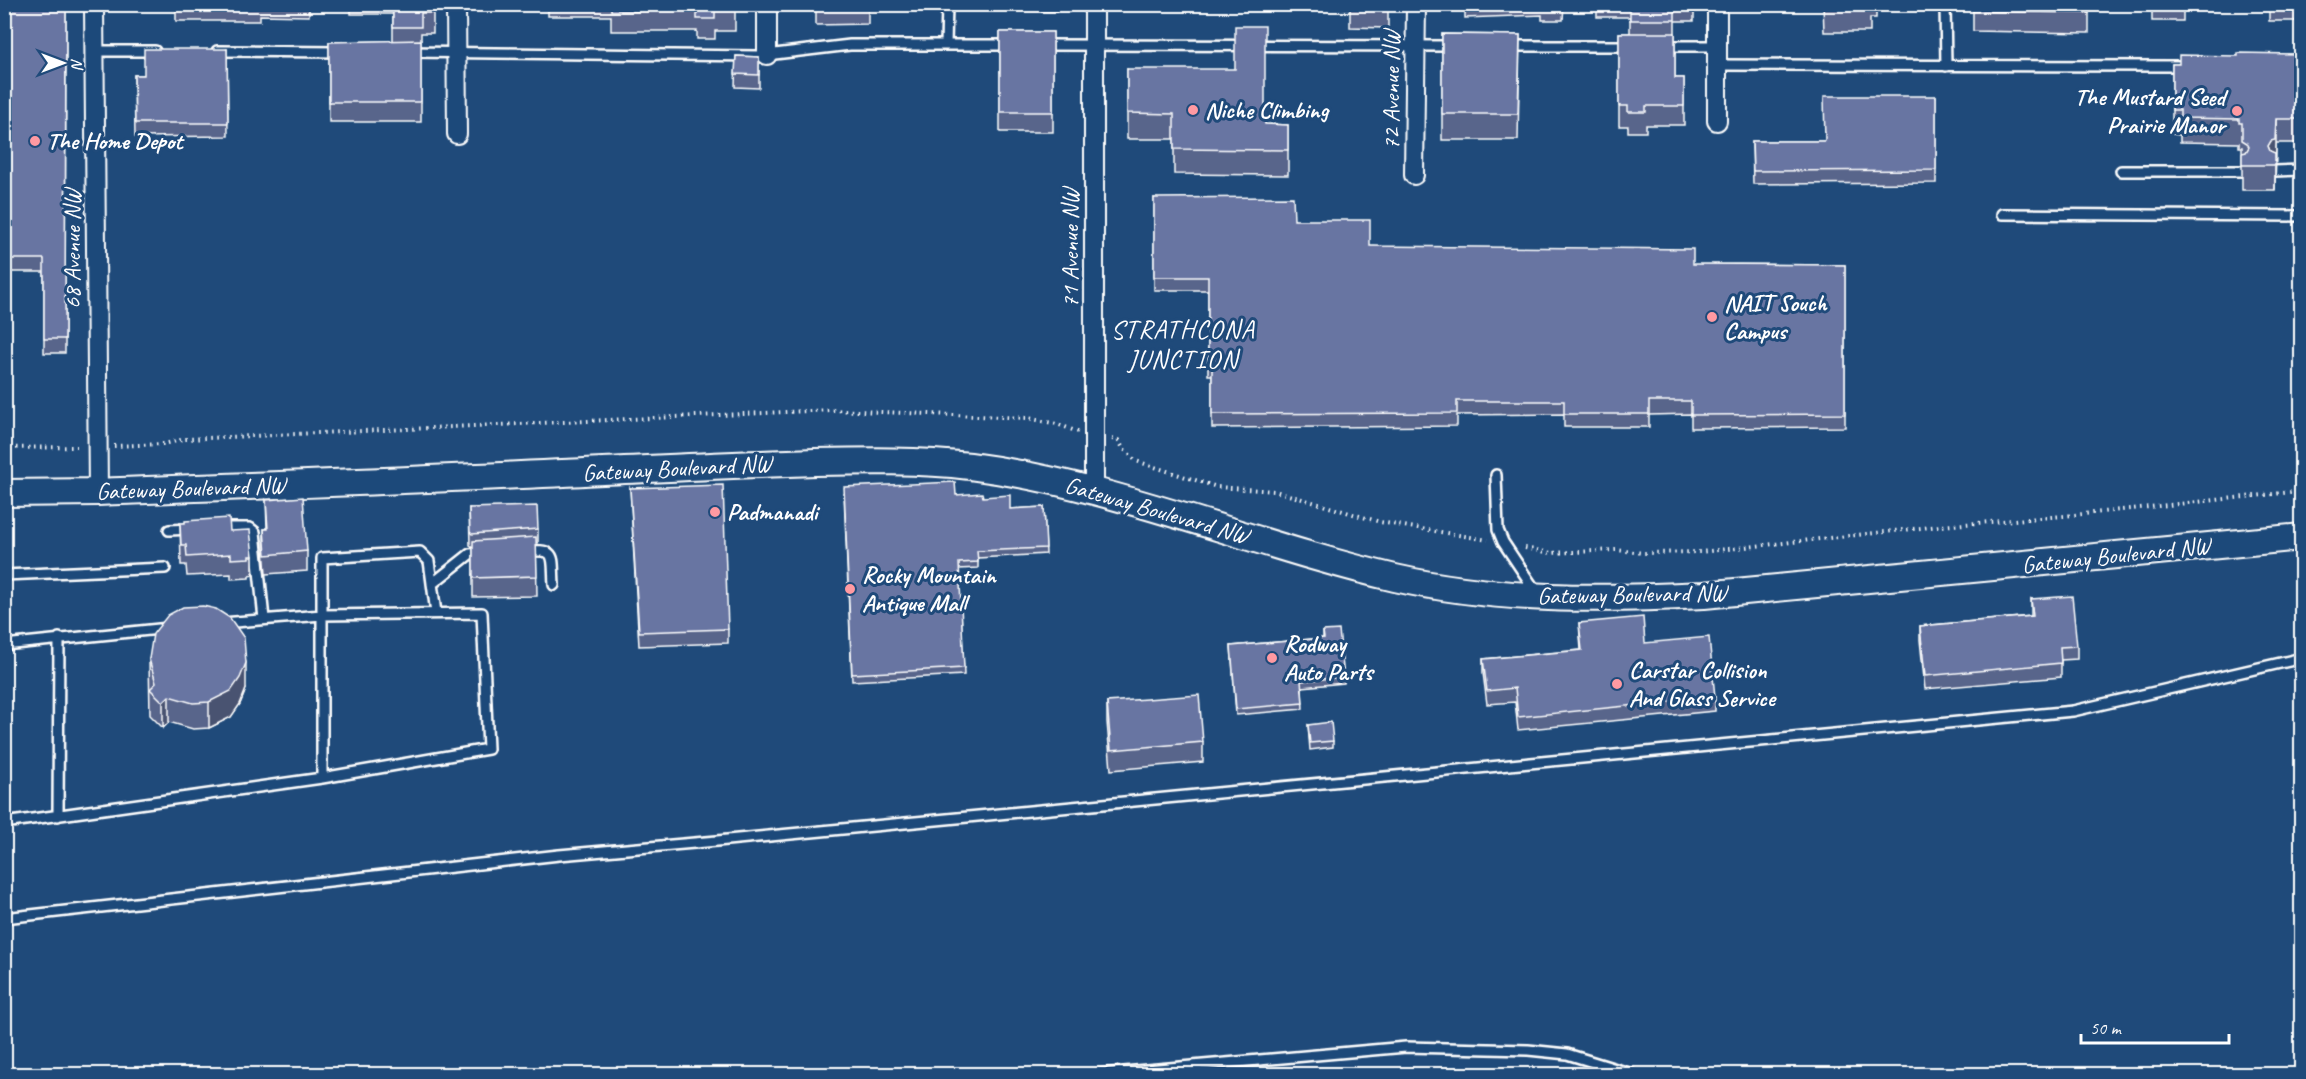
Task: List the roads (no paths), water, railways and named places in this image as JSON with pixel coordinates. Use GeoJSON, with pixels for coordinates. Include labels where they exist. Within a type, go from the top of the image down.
{"type":"FeatureCollection","features":[{"type":"Feature","properties":{"kind":"main road","name":"Gateway Boulevard NW"},"geometry":{"type":"LineString","coordinates":[[4,493],[98,492],[754,464],[875,461],[966,466],[1033,476],[1094,491],[1394,578],[1459,591],[1540,598],[1621,599],[1704,595],[2301,537]]}},
{"type":"Feature","properties":{"kind":"street","name":"68 Avenue NW"},"geometry":{"type":"LineString","coordinates":[[94,4],[98,492]]}},
{"type":"Feature","properties":{"kind":"street"},"geometry":{"type":"LineString","coordinates":[[456,4],[457,134]]}},
{"type":"Feature","properties":{"kind":"street"},"geometry":{"type":"LineString","coordinates":[[767,4],[767,55]]}},
{"type":"Feature","properties":{"kind":"street","name":"71 Avenue NW"},"geometry":{"type":"LineString","coordinates":[[1094,4],[1094,491]]}},
{"type":"Feature","properties":{"kind":"street","name":"72 Avenue NW"},"geometry":{"type":"LineString","coordinates":[[1414,175],[1416,4]]}},
{"type":"Feature","properties":{"kind":"street"},"geometry":{"type":"LineString","coordinates":[[1717,121],[1718,4]]}},
{"type":"Feature","properties":{"kind":"lane"},"geometry":{"type":"LineString","coordinates":[[946,45],[948,5],[1094,4]]}},
{"type":"Feature","properties":{"kind":"lane"},"geometry":{"type":"LineString","coordinates":[[1946,4],[1946,66]]}},
{"type":"Feature","properties":{"kind":"lane"},"geometry":{"type":"LineString","coordinates":[[397,52],[767,55],[850,45],[1018,45]]}},
{"type":"Feature","properties":{"kind":"lane"},"geometry":{"type":"LineString","coordinates":[[1030,45],[1462,46]]}},
{"type":"Feature","properties":{"kind":"lane"},"geometry":{"type":"LineString","coordinates":[[1497,46],[1637,46]]}},
{"type":"Feature","properties":{"kind":"lane"},"geometry":{"type":"LineString","coordinates":[[1660,46],[1717,46]]}},
{"type":"Feature","properties":{"kind":"lane"},"geometry":{"type":"LineString","coordinates":[[95,51],[171,51]]}},
{"type":"Feature","properties":{"kind":"lane"},"geometry":{"type":"LineString","coordinates":[[207,51],[349,52]]}},
{"type":"Feature","properties":{"kind":"lane"},"geometry":{"type":"LineString","coordinates":[[1717,65],[2195,66]]}},
{"type":"Feature","properties":{"kind":"lane"},"geometry":{"type":"LineString","coordinates":[[2275,171],[2301,170]]}},
{"type":"Feature","properties":{"kind":"lane"},"geometry":{"type":"LineString","coordinates":[[2121,171],[2242,171]]}},
{"type":"Feature","properties":{"kind":"lane"},"geometry":{"type":"LineString","coordinates":[[2002,214],[2301,216]]}},
{"type":"Feature","properties":{"kind":"lane"},"geometry":{"type":"LineString","coordinates":[[1496,475],[1498,530],[1503,542],[1540,598]]}},
{"type":"Feature","properties":{"kind":"lane"},"geometry":{"type":"LineString","coordinates":[[169,530],[250,528],[255,532],[264,619]]}},
{"type":"Feature","properties":{"kind":"lane"},"geometry":{"type":"LineString","coordinates":[[517,551],[548,551],[552,555],[554,585]]}},
{"type":"Feature","properties":{"kind":"lane"},"geometry":{"type":"LineString","coordinates":[[322,778],[322,558],[420,552],[429,561],[436,613]]}},
{"type":"Feature","properties":{"kind":"lane"},"geometry":{"type":"LineString","coordinates":[[432,584],[470,554],[494,553]]}},
{"type":"Feature","properties":{"kind":"lane"},"geometry":{"type":"LineString","coordinates":[[4,575],[165,568]]}},
{"type":"Feature","properties":{"kind":"lane"},"geometry":{"type":"LineString","coordinates":[[4,823],[322,778],[488,749],[482,613],[322,615],[206,624]]}},
{"type":"Feature","properties":{"kind":"lane"},"geometry":{"type":"LineString","coordinates":[[4,645],[183,627]]}},
{"type":"Feature","properties":{"kind":"lane"},"geometry":{"type":"LineString","coordinates":[[58,816],[59,638]]}},
{"type":"Feature","properties":{"kind":"lane"},"geometry":{"type":"LineString","coordinates":[[4,918],[558,855],[2073,711],[2301,658]]}},
{"type":"Feature","properties":{"kind":"lane"},"geometry":{"type":"LineString","coordinates":[[1101,1074],[1406,1047],[1528,1050],[1567,1054],[1632,1074]]}},
{"type":"Feature","properties":{"kind":"place","name":"Niche Climbing"},"geometry":{"type":"Point","coordinates":[1193,110]}},
{"type":"Feature","properties":{"kind":"place","name":"The Mustard Seed Prairie Manor"},"geometry":{"type":"Point","coordinates":[2237,111]}},
{"type":"Feature","properties":{"kind":"place","name":"The Home Depot"},"geometry":{"type":"Point","coordinates":[35,141]}},
{"type":"Feature","properties":{"kind":"place","name":"NAIT Souch Campus"},"geometry":{"type":"Point","coordinates":[1712,317]}},
{"type":"Feature","properties":{"kind":"place","name":"Padmanadi"},"geometry":{"type":"Point","coordinates":[715,512]}},
{"type":"Feature","properties":{"kind":"place","name":"Rocky Mountain Antique Mall"},"geometry":{"type":"Point","coordinates":[850,589]}},
{"type":"Feature","properties":{"kind":"place","name":"Rodway Auto Parts"},"geometry":{"type":"Point","coordinates":[1272,658]}},
{"type":"Feature","properties":{"kind":"place","name":"Carstar Collision And Glass Service"},"geometry":{"type":"Point","coordinates":[1617,684]}},
{"type":"Feature","properties":{"kind":"district","name":"STRATHCONA JUNCTION"},"geometry":{"type":"Point","coordinates":[1183,344]}}]}
